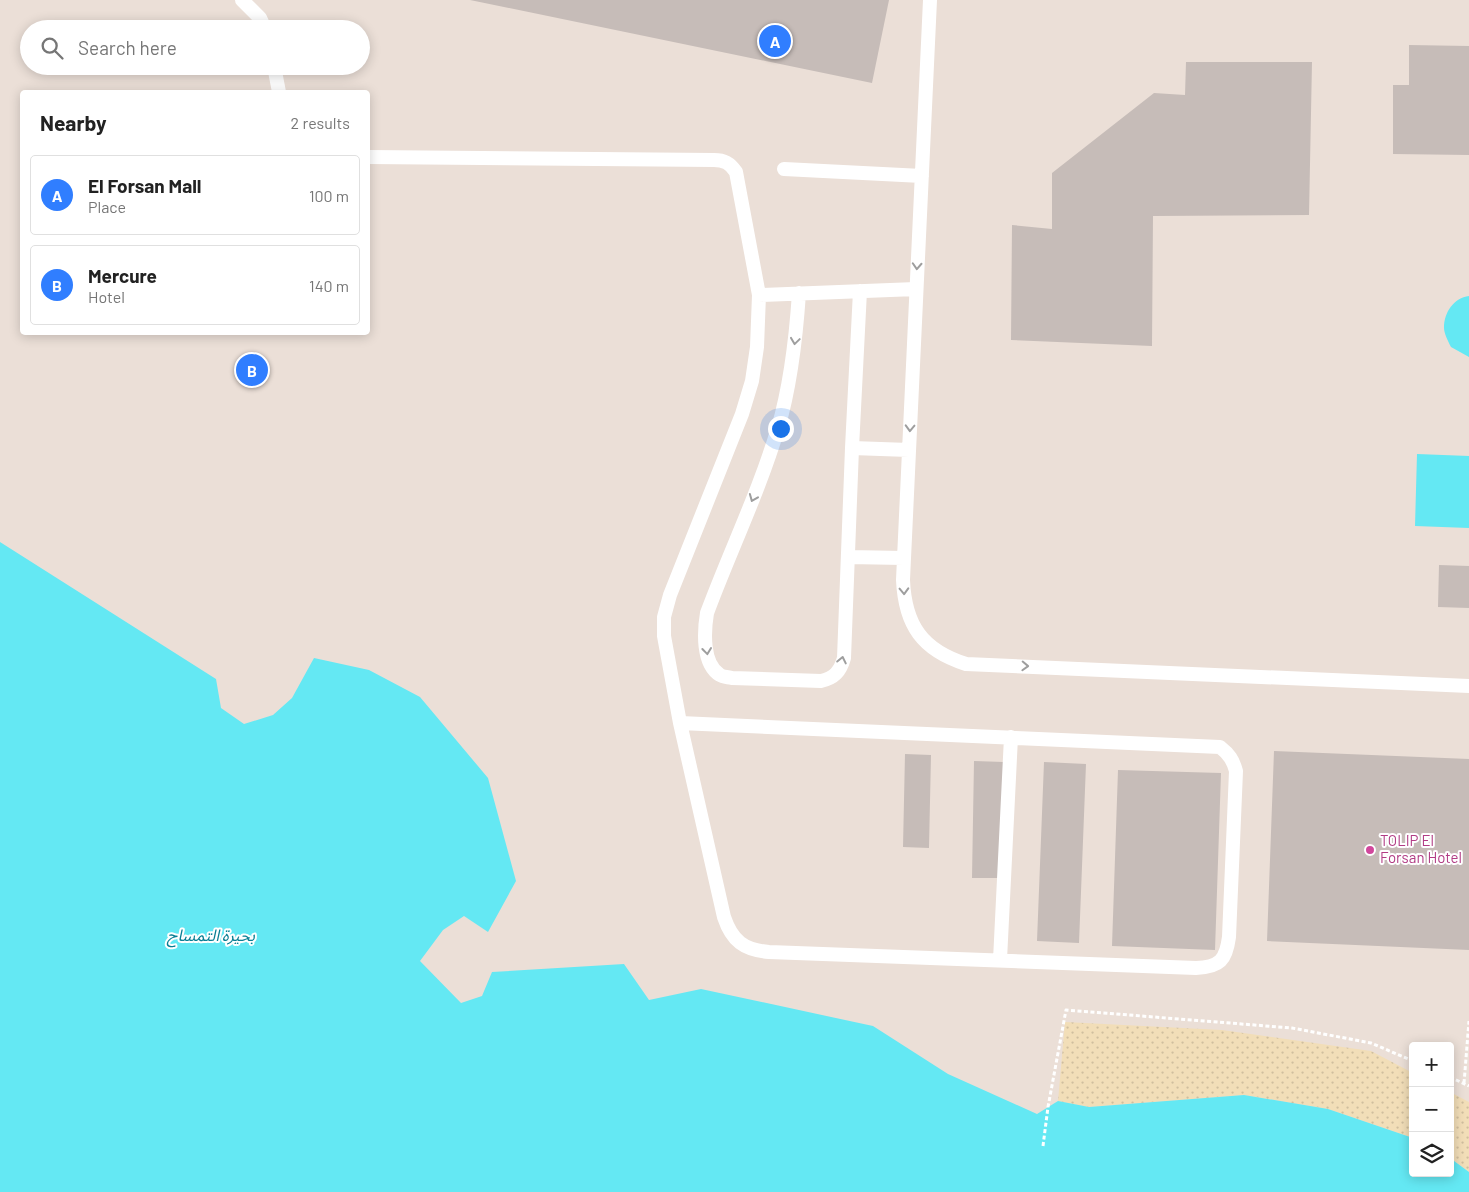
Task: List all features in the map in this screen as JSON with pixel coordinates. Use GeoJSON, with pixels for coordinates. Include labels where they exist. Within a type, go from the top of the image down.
{"type":"FeatureCollection","features":[{"type":"Feature","properties":{"kind":"lane"},"geometry":{"type":"LineString","coordinates":[[242,0],[261,20]]}},
{"type":"Feature","properties":{"kind":"lane"},"geometry":{"type":"LineString","coordinates":[[930,0],[904,558],[904,599],[910,618],[919,635],[933,649],[950,659],[966,664],[1469,686]]}},
{"type":"Feature","properties":{"kind":"lane"},"geometry":{"type":"LineString","coordinates":[[276,75],[279,90]]}},
{"type":"Feature","properties":{"kind":"lane"},"geometry":{"type":"LineString","coordinates":[[370,157],[723,160],[731,164],[736,172],[759,295],[752,381],[742,414],[670,595],[664,616],[664,636],[680,723],[724,917],[735,939],[756,951],[769,952],[1208,968],[1220,962],[1227,951],[1230,937],[1236,770],[1233,760],[1220,747],[680,723]]}},
{"type":"Feature","properties":{"kind":"lane"},"geometry":{"type":"LineString","coordinates":[[784,169],[922,176]]}},
{"type":"Feature","properties":{"kind":"lane"},"geometry":{"type":"LineString","coordinates":[[759,295],[916,289]]}},
{"type":"Feature","properties":{"kind":"lane"},"geometry":{"type":"LineString","coordinates":[[799,293],[794,346],[778,426],[765,469],[707,613],[708,658],[712,668],[720,676],[821,682],[830,679],[841,667],[844,658],[860,291]]}},
{"type":"Feature","properties":{"kind":"lane"},"geometry":{"type":"LineString","coordinates":[[852,448],[909,450]]}},
{"type":"Feature","properties":{"kind":"lane"},"geometry":{"type":"LineString","coordinates":[[848,557],[904,558]]}},
{"type":"Feature","properties":{"kind":"lane"},"geometry":{"type":"LineString","coordinates":[[1000,960],[1011,737]]}},
{"type":"Feature","properties":{"kind":"path"},"geometry":{"type":"LineString","coordinates":[[1043,1146],[1048,1107],[1066,1010],[1292,1028],[1371,1043],[1409,1059]]}},
{"type":"Feature","properties":{"kind":"path"},"geometry":{"type":"LineString","coordinates":[[1464,1083],[1469,1021]]}},
{"type":"Feature","properties":{"kind":"path"},"geometry":{"type":"LineString","coordinates":[[1454,1079],[1469,1086]]}},
{"type":"Feature","properties":{"kind":"sand"},"geometry":{"type":"Polygon","coordinates":[[[1065,1022],[1222,1030],[1371,1051],[1409,1071],[1409,1137],[1328,1109],[1244,1095],[1089,1107],[1058,1101],[1065,1022]]]}},
{"type":"Feature","properties":{"kind":"sand"},"geometry":{"type":"Polygon","coordinates":[[[1454,1094],[1469,1102],[1469,1172],[1454,1161],[1454,1094]]]}},
{"type":"Feature","properties":{"kind":"water"},"geometry":{"type":"Polygon","coordinates":[[[1469,296],[1469,357],[1451,347],[1445,335],[1444,322],[1448,311],[1454,303],[1469,296]]]}},
{"type":"Feature","properties":{"kind":"water"},"geometry":{"type":"Polygon","coordinates":[[[1417,454],[1469,456],[1469,528],[1415,526],[1417,454]]]}},
{"type":"Feature","properties":{"kind":"water","name":"بحيرة التمساح"},"geometry":{"type":"Polygon","coordinates":[[[0,542],[216,679],[221,708],[244,724],[273,715],[292,698],[314,658],[369,670],[420,697],[488,778],[516,881],[488,932],[464,916],[443,930],[420,961],[461,1003],[482,996],[492,972],[624,964],[649,1000],[701,989],[873,1026],[948,1074],[1037,1114],[1058,1101],[1089,1107],[1244,1095],[1328,1109],[1409,1137],[1409,1177],[1454,1177],[1454,1161],[1469,1172],[1469,1192],[0,1192],[0,542]]]}},
{"type":"Feature","properties":{"kind":"building"},"geometry":{"type":"Polygon","coordinates":[[[470,0],[889,0],[872,83],[470,0]]]}},
{"type":"Feature","properties":{"kind":"building"},"geometry":{"type":"Polygon","coordinates":[[[1409,45],[1469,46],[1469,155],[1393,154],[1393,85],[1409,85],[1409,45]]]}},
{"type":"Feature","properties":{"kind":"building"},"geometry":{"type":"Polygon","coordinates":[[[1186,62],[1312,62],[1309,215],[1153,216],[1152,346],[1011,340],[1012,225],[1052,229],[1052,173],[1154,93],[1185,95],[1186,62]]]}},
{"type":"Feature","properties":{"kind":"building"},"geometry":{"type":"Polygon","coordinates":[[[1439,565],[1469,566],[1469,608],[1438,607],[1439,565]]]}},
{"type":"Feature","properties":{"kind":"building","name":"TOLIP El Forsan Hotel"},"geometry":{"type":"Polygon","coordinates":[[[1274,751],[1469,759],[1469,950],[1267,941],[1274,751]]]}},
{"type":"Feature","properties":{"kind":"building"},"geometry":{"type":"Polygon","coordinates":[[[905,754],[931,755],[929,848],[903,847],[905,754]]]}},
{"type":"Feature","properties":{"kind":"building"},"geometry":{"type":"Polygon","coordinates":[[[974,761],[1004,762],[1002,878],[972,878],[974,761]]]}},
{"type":"Feature","properties":{"kind":"building"},"geometry":{"type":"Polygon","coordinates":[[[1044,762],[1086,764],[1079,943],[1037,941],[1044,762]]]}},
{"type":"Feature","properties":{"kind":"building"},"geometry":{"type":"Polygon","coordinates":[[[1118,770],[1221,773],[1215,950],[1112,946],[1118,770]]]}},
{"type":"Feature","properties":{"kind":"place","name":"El Forsan Mall"},"geometry":{"type":"Point","coordinates":[775,41]}},
{"type":"Feature","properties":{"kind":"place","name":"Mercure"},"geometry":{"type":"Point","coordinates":[252,370]}},
{"type":"Feature","properties":{"kind":"place","name":"TOLIP El Forsan Hotel"},"geometry":{"type":"Point","coordinates":[1370,850]}}]}
